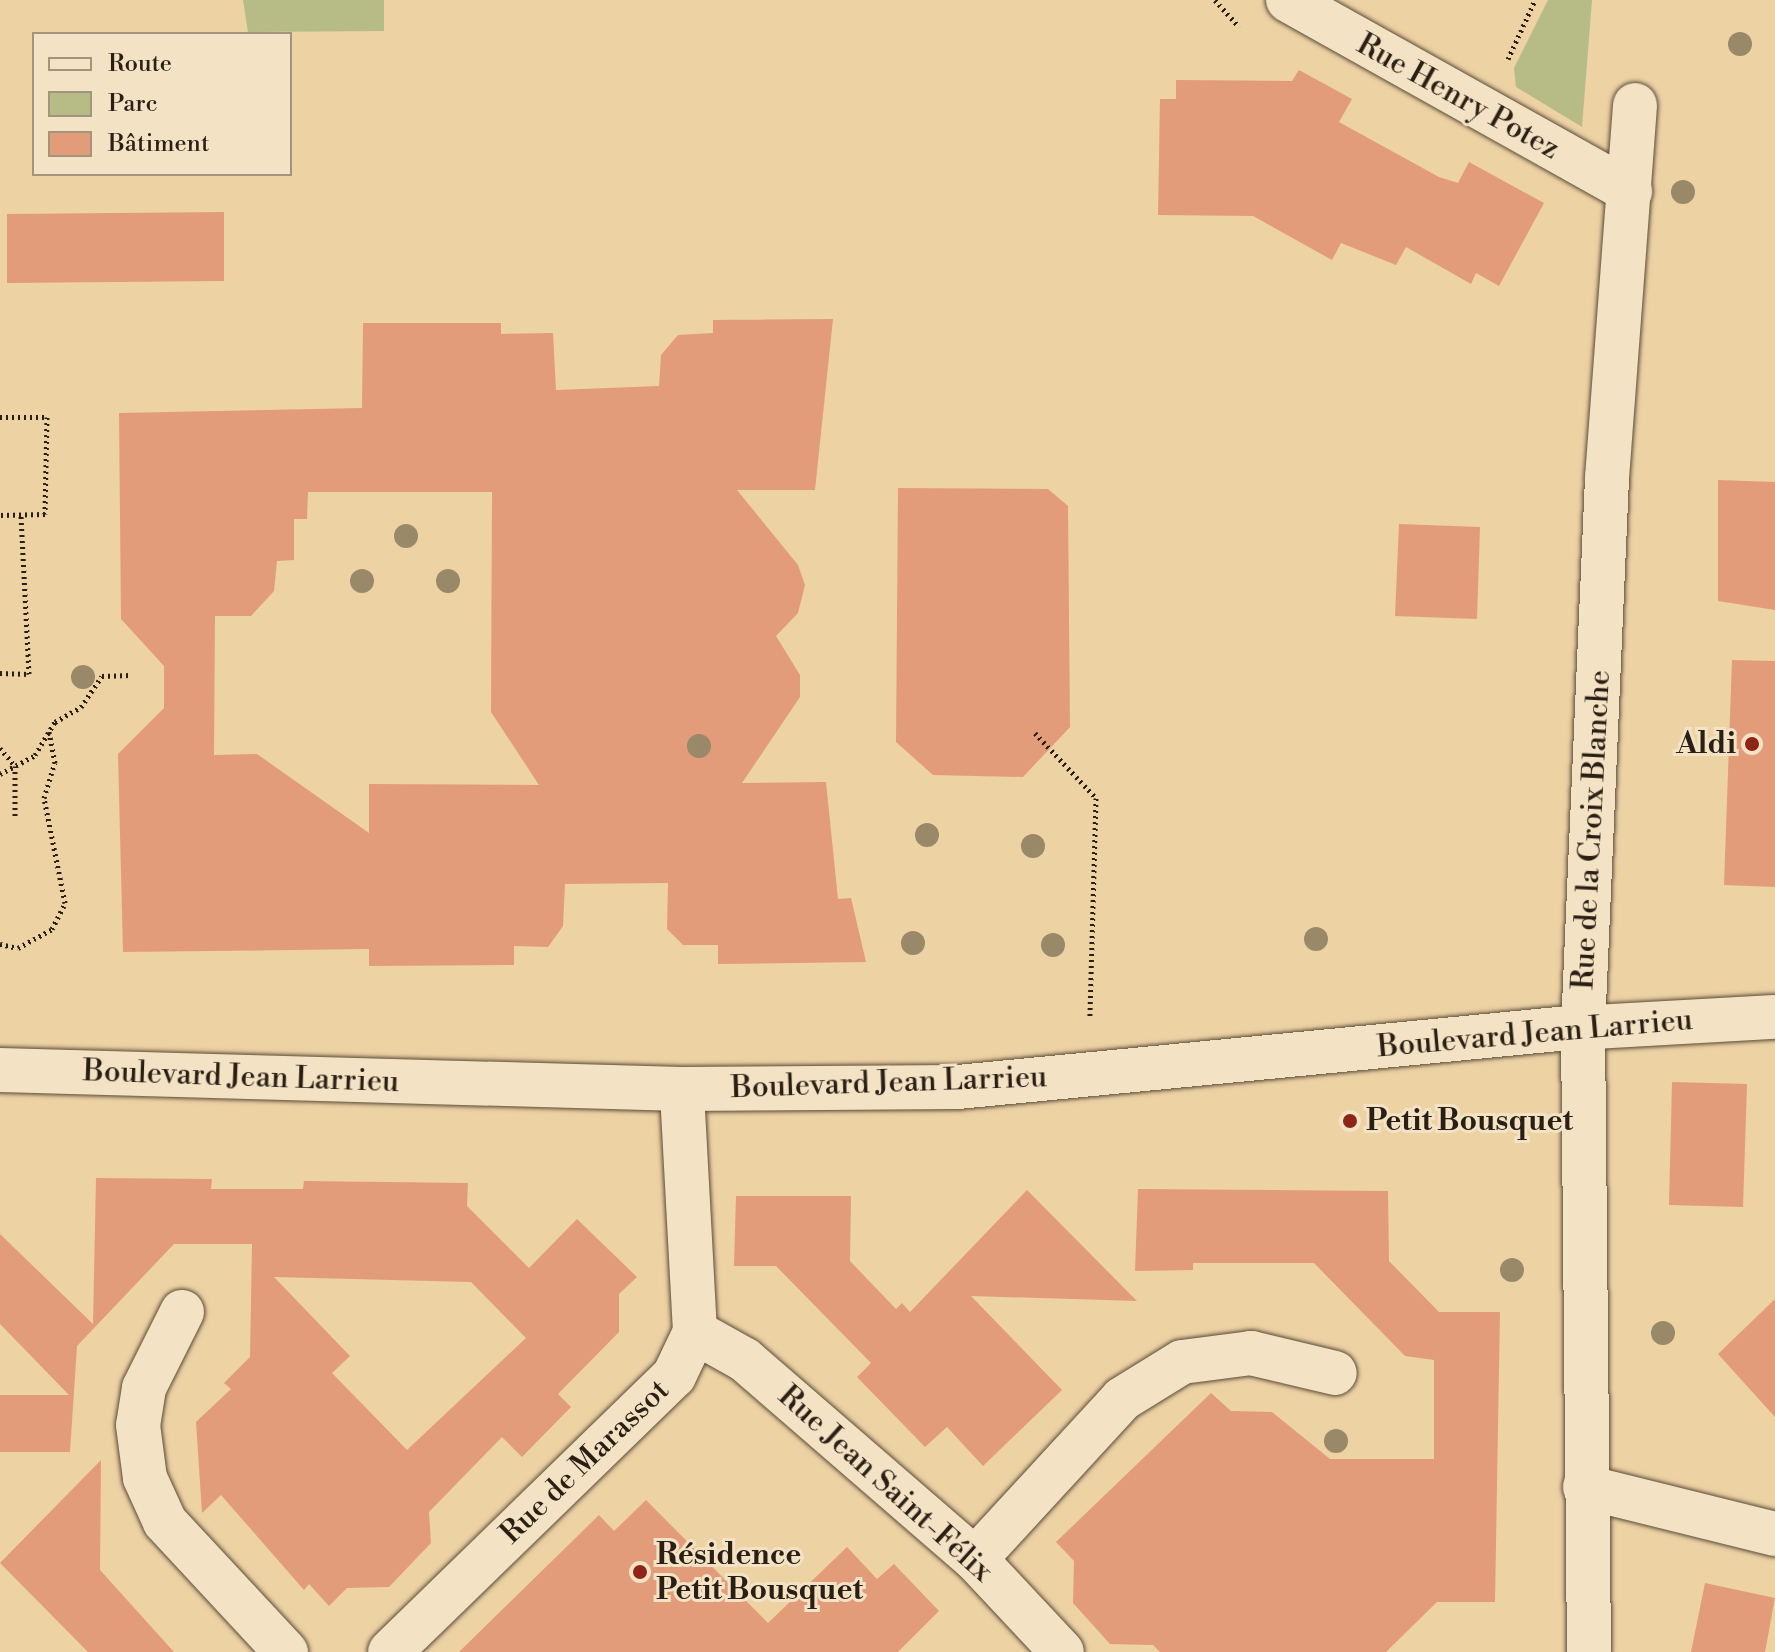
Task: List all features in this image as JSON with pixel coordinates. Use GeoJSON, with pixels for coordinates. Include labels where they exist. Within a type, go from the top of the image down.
{"type":"FeatureCollection","features":[{"type":"Feature","properties":{"kind":"street","name":"Rue Henry Potez"},"geometry":{"type":"LineString","coordinates":[[1288,0],[1630,191]]}},
{"type":"Feature","properties":{"kind":"street","name":"Rue de la Croix Blanche"},"geometry":{"type":"LineString","coordinates":[[1589,1652],[1585,1487],[1583,1028],[1607,478],[1635,105]]}},
{"type":"Feature","properties":{"kind":"street","name":"Boulevard Jean Larrieu"},"geometry":{"type":"LineString","coordinates":[[0,1070],[682,1089],[958,1087],[1583,1028],[1775,1017]]}},
{"type":"Feature","properties":{"kind":"street","name":"Rue de Marassot"},"geometry":{"type":"LineString","coordinates":[[390,1652],[674,1376],[695,1332],[682,1089]]}},
{"type":"Feature","properties":{"kind":"street"},"geometry":{"type":"LineString","coordinates":[[182,1312],[144,1388],[138,1425],[145,1478],[165,1522],[286,1652]]}},
{"type":"Feature","properties":{"kind":"street","name":"Rue Jean Saint-Félix"},"geometry":{"type":"LineString","coordinates":[[695,1332],[745,1360],[975,1559],[1062,1652]]}},
{"type":"Feature","properties":{"kind":"street"},"geometry":{"type":"LineString","coordinates":[[975,1559],[1122,1399],[1182,1362],[1251,1353],[1335,1373]]}},
{"type":"Feature","properties":{"kind":"street"},"geometry":{"type":"LineString","coordinates":[[1585,1487],[1775,1534]]}},
{"type":"Feature","properties":{"kind":"path"},"geometry":{"type":"LineString","coordinates":[[1503,69],[1535,0]]}},
{"type":"Feature","properties":{"kind":"path"},"geometry":{"type":"LineString","coordinates":[[0,417],[47,417],[45,514],[0,515]]}},
{"type":"Feature","properties":{"kind":"path"},"geometry":{"type":"LineString","coordinates":[[0,673],[29,674],[21,516]]}},
{"type":"Feature","properties":{"kind":"path"},"geometry":{"type":"LineString","coordinates":[[0,774],[35,755],[49,732],[81,707],[102,676],[131,675]]}},
{"type":"Feature","properties":{"kind":"path"},"geometry":{"type":"LineString","coordinates":[[0,944],[18,948],[52,929],[65,903],[44,798],[55,763],[49,732]]}},
{"type":"Feature","properties":{"kind":"path"},"geometry":{"type":"LineString","coordinates":[[1035,733],[1096,798],[1090,1029]]}},
{"type":"Feature","properties":{"kind":"path"},"geometry":{"type":"LineString","coordinates":[[0,748],[15,766],[15,818]]}},
{"type":"Feature","properties":{"kind":"green space"},"geometry":{"type":"Polygon","coordinates":[[[243,0],[384,0],[384,31],[248,32],[243,0]]]}},
{"type":"Feature","properties":{"kind":"green space"},"geometry":{"type":"Polygon","coordinates":[[[1548,0],[1592,0],[1582,127],[1516,87],[1514,68],[1548,0]]]}},
{"type":"Feature","properties":{"kind":"building"},"geometry":{"type":"Polygon","coordinates":[[[1299,70],[1352,99],[1339,122],[1439,177],[1458,183],[1469,162],[1544,203],[1499,286],[1476,273],[1471,284],[1406,247],[1396,265],[1341,243],[1332,260],[1253,216],[1158,215],[1160,99],[1176,99],[1176,80],[1292,81],[1299,70]]]}},
{"type":"Feature","properties":{"kind":"building"},"geometry":{"type":"Polygon","coordinates":[[[224,212],[224,281],[7,283],[7,214],[224,212]]]}},
{"type":"Feature","properties":{"kind":"building"},"geometry":{"type":"Polygon","coordinates":[[[833,319],[815,490],[737,490],[798,565],[805,585],[798,613],[776,636],[800,675],[800,697],[742,783],[826,782],[838,899],[851,898],[866,962],[718,964],[718,945],[683,945],[667,929],[668,883],[565,884],[563,926],[548,947],[514,946],[514,965],[369,966],[369,949],[123,952],[118,754],[164,708],[164,666],[121,619],[119,413],[362,408],[363,323],[501,323],[501,334],[553,333],[556,390],[659,386],[661,355],[678,335],[713,333],[713,320],[833,319]],[[308,492],[307,519],[294,519],[294,560],[277,561],[274,591],[251,616],[215,616],[214,755],[257,754],[369,833],[369,784],[539,785],[491,712],[492,492],[308,492]]]}},
{"type":"Feature","properties":{"kind":"building"},"geometry":{"type":"Polygon","coordinates":[[[1718,480],[1775,482],[1775,610],[1718,601],[1718,480]]]}},
{"type":"Feature","properties":{"kind":"building"},"geometry":{"type":"Polygon","coordinates":[[[898,488],[1048,489],[1068,506],[1070,727],[1023,777],[933,775],[896,742],[898,488]]]}},
{"type":"Feature","properties":{"kind":"building"},"geometry":{"type":"Polygon","coordinates":[[[1399,524],[1480,527],[1477,619],[1395,616],[1399,524]]]}},
{"type":"Feature","properties":{"kind":"building"},"geometry":{"type":"Polygon","coordinates":[[[1732,660],[1775,661],[1775,887],[1724,885],[1732,660]]]}},
{"type":"Feature","properties":{"kind":"building"},"geometry":{"type":"Polygon","coordinates":[[[1672,1082],[1747,1084],[1743,1207],[1669,1205],[1672,1082]]]}},
{"type":"Feature","properties":{"kind":"building"},"geometry":{"type":"Polygon","coordinates":[[[96,1178],[212,1179],[211,1189],[303,1189],[304,1181],[468,1183],[467,1206],[529,1268],[577,1219],[637,1277],[619,1294],[619,1332],[558,1394],[571,1407],[522,1457],[502,1437],[429,1512],[431,1543],[389,1587],[347,1588],[329,1606],[309,1584],[304,1590],[221,1495],[202,1513],[196,1422],[231,1389],[224,1383],[250,1357],[252,1244],[174,1244],[77,1346],[70,1452],[0,1452],[0,1395],[69,1395],[0,1324],[0,1234],[93,1324],[96,1178]],[[274,1277],[350,1356],[332,1373],[407,1450],[526,1338],[471,1282],[274,1277]]]}},
{"type":"Feature","properties":{"kind":"building"},"geometry":{"type":"Polygon","coordinates":[[[1138,1189],[1388,1191],[1389,1261],[1439,1312],[1500,1312],[1495,1602],[1437,1602],[1386,1652],[1160,1652],[1153,1645],[1110,1644],[1073,1603],[1074,1561],[1056,1542],[1211,1393],[1231,1411],[1272,1412],[1330,1459],[1434,1459],[1434,1360],[1405,1356],[1314,1263],[1193,1263],[1193,1270],[1135,1271],[1138,1189]]]}},
{"type":"Feature","properties":{"kind":"building"},"geometry":{"type":"Polygon","coordinates":[[[1027,1190],[1137,1301],[971,1296],[1062,1390],[983,1466],[947,1427],[925,1447],[857,1377],[871,1363],[776,1266],[734,1266],[736,1196],[851,1196],[850,1261],[896,1309],[902,1303],[910,1312],[1027,1190]]]}},
{"type":"Feature","properties":{"kind":"building"},"geometry":{"type":"Polygon","coordinates":[[[1775,1299],[1775,1417],[1718,1354],[1775,1299]]]}},
{"type":"Feature","properties":{"kind":"building"},"geometry":{"type":"Polygon","coordinates":[[[101,1460],[100,1570],[174,1652],[88,1652],[0,1563],[101,1460]]]}},
{"type":"Feature","properties":{"kind":"building"},"geometry":{"type":"Polygon","coordinates":[[[646,1500],[768,1623],[847,1547],[877,1579],[894,1564],[939,1611],[898,1652],[459,1652],[599,1515],[614,1531],[646,1500]]]}},
{"type":"Feature","properties":{"kind":"building"},"geometry":{"type":"Polygon","coordinates":[[[1705,1583],[1775,1598],[1765,1652],[1691,1652],[1705,1583]]]}},
{"type":"Feature","properties":{"kind":"place","name":"Aldi"},"geometry":{"type":"Point","coordinates":[1752,744]}},
{"type":"Feature","properties":{"kind":"place","name":"Petit Bousquet"},"geometry":{"type":"Point","coordinates":[1350,1121]}},
{"type":"Feature","properties":{"kind":"place","name":"Résidence Petit Bousquet"},"geometry":{"type":"Point","coordinates":[640,1572]}}]}
